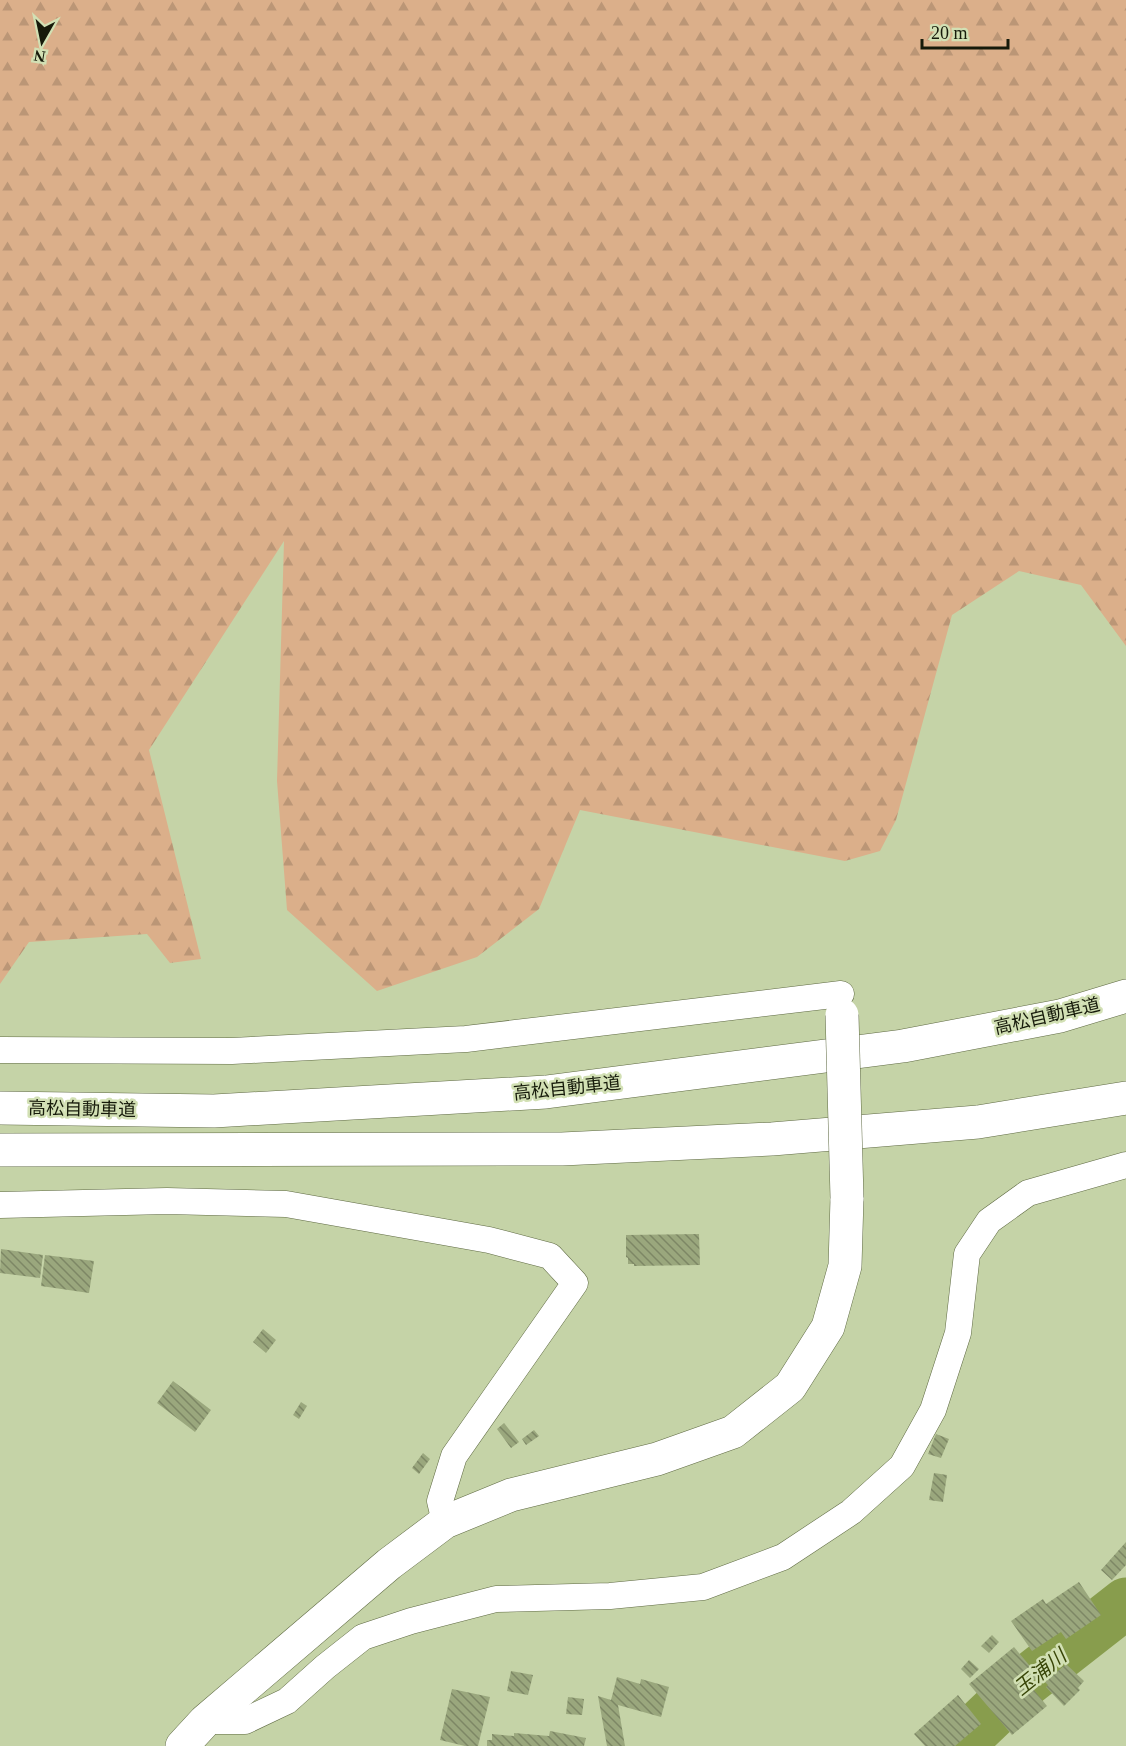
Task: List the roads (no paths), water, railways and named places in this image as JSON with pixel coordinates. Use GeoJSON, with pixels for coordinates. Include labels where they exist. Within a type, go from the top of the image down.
{"type":"FeatureCollection","features":[{"type":"Feature","properties":{"kind":"main road","name":"高松自動車道"},"geometry":{"type":"LineString","coordinates":[[0,1108],[214,1111],[546,1092],[903,1046],[1060,1016],[1126,996]]}},
{"type":"Feature","properties":{"kind":"main road"},"geometry":{"type":"LineString","coordinates":[[182,1746],[205,1721],[389,1564],[446,1522],[511,1495],[657,1459],[733,1432],[790,1387],[828,1327],[845,1266],[847,1198],[842,1004]]}},
{"type":"Feature","properties":{"kind":"main road"},"geometry":{"type":"LineString","coordinates":[[0,1150],[562,1149],[772,1139],[978,1122],[1126,1098]]}},
{"type":"Feature","properties":{"kind":"street"},"geometry":{"type":"LineString","coordinates":[[0,1050],[232,1051],[466,1039],[842,1004]]}},
{"type":"Feature","properties":{"kind":"street"},"geometry":{"type":"LineString","coordinates":[[205,1721],[245,1721],[287,1701],[325,1666],[363,1637],[411,1621],[496,1599],[610,1596],[703,1587],[783,1557],[850,1512],[903,1466],[933,1410],[958,1333],[967,1254],[989,1221],[1028,1193],[1126,1165]]}},
{"type":"Feature","properties":{"kind":"street"},"geometry":{"type":"LineString","coordinates":[[0,1205],[167,1201],[286,1204],[489,1240],[550,1256],[575,1283],[454,1456],[440,1501],[446,1522]]}},
{"type":"Feature","properties":{"kind":"waterway","name":"玉浦川"},"geometry":{"type":"LineString","coordinates":[[958,1746],[1024,1683],[1126,1603]]}}]}
